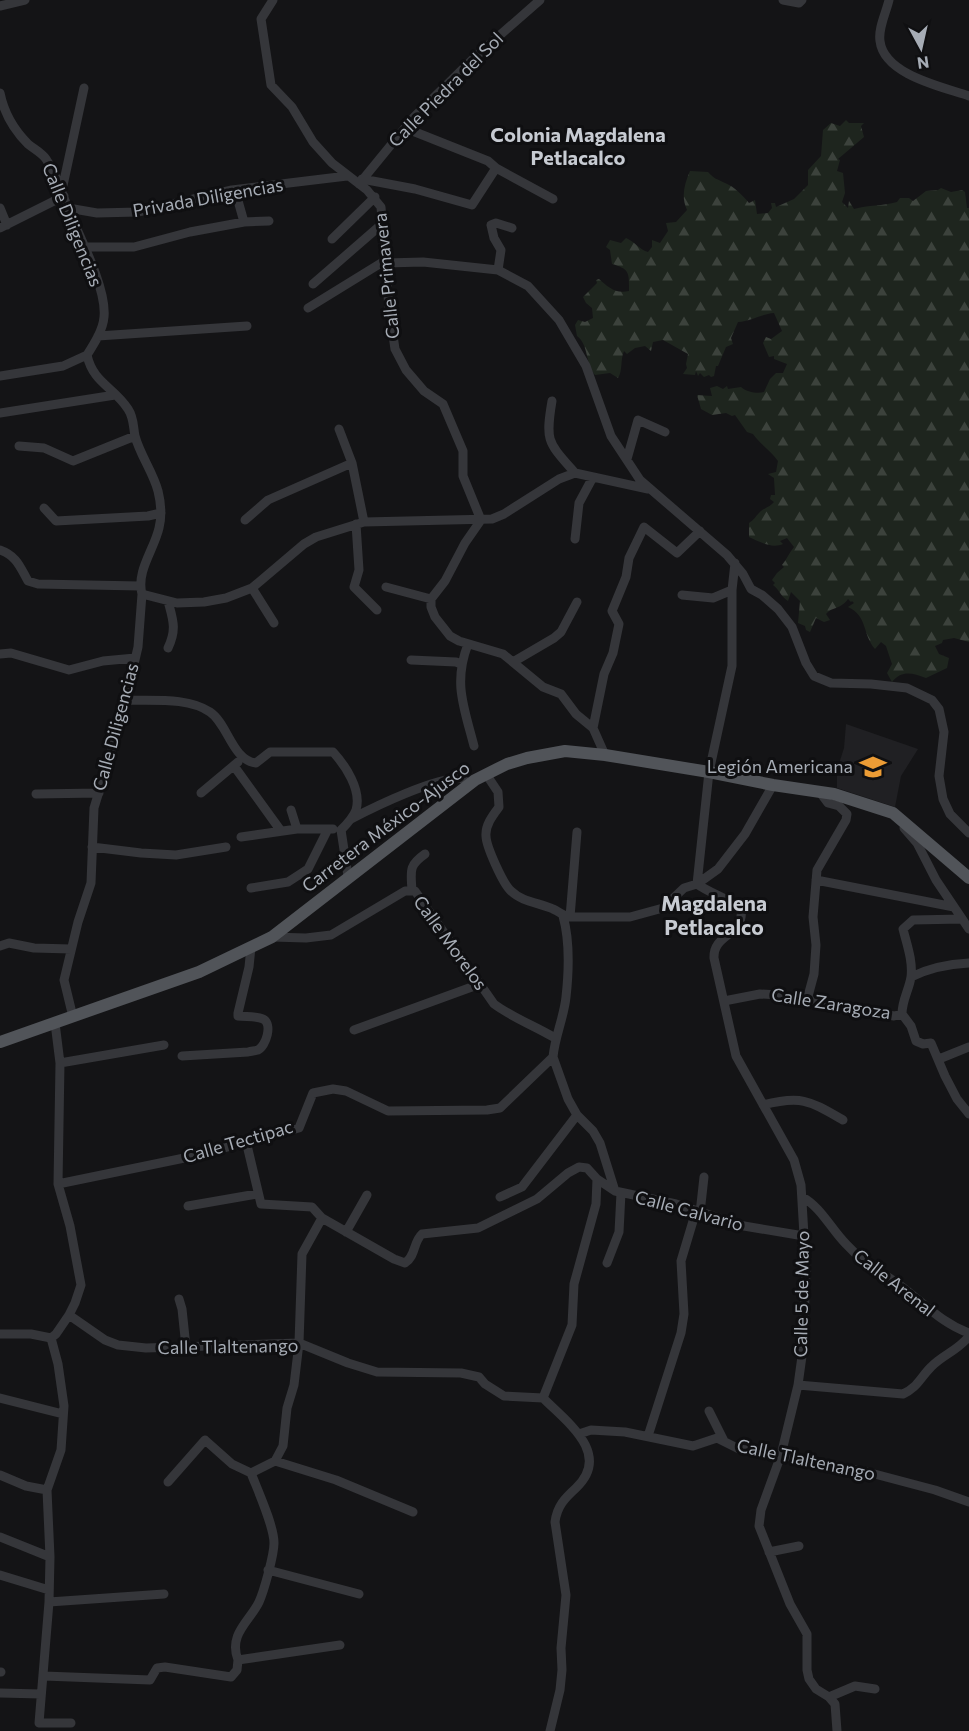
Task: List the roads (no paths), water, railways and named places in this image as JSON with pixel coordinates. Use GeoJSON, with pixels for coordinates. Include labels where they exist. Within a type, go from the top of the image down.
{"type":"FeatureCollection","features":[{"type":"Feature","properties":{"kind":"main road","name":"Carretera México-Ajusco"},"geometry":{"type":"LineString","coordinates":[[0,1042],[200,972],[272,937],[469,784],[507,764],[547,753],[573,752],[605,755],[854,799],[882,808],[901,820],[969,878]]}},
{"type":"Feature","properties":{"kind":"street"},"geometry":{"type":"LineString","coordinates":[[0,6],[25,0]]}},
{"type":"Feature","properties":{"kind":"street","name":"Calle Primavera"},"geometry":{"type":"LineString","coordinates":[[273,0],[261,20],[271,85],[292,107],[313,142],[347,176],[361,182],[381,207],[388,308],[395,350],[406,370],[424,391],[443,404],[463,451],[464,476],[481,520]]}},
{"type":"Feature","properties":{"kind":"street","name":"Calle Piedra del Sol"},"geometry":{"type":"LineString","coordinates":[[361,182],[405,128],[474,58],[540,0]]}},
{"type":"Feature","properties":{"kind":"street"},"geometry":{"type":"LineString","coordinates":[[783,0],[800,1]]}},
{"type":"Feature","properties":{"kind":"street"},"geometry":{"type":"LineString","coordinates":[[890,0],[879,39],[885,54],[908,74],[969,96]]}},
{"type":"Feature","properties":{"kind":"street"},"geometry":{"type":"LineString","coordinates":[[0,208],[3,226],[63,193],[84,88]]}},
{"type":"Feature","properties":{"kind":"street","name":"Calle Diligencias"},"geometry":{"type":"LineString","coordinates":[[0,93],[8,118],[30,146],[45,157],[63,193],[85,247],[102,300],[104,317],[98,336],[87,355],[90,366],[94,374],[124,403],[130,412],[135,436],[158,491],[161,513],[159,528],[142,573],[138,647],[127,700],[94,808],[91,883],[64,980],[72,1017]]}},
{"type":"Feature","properties":{"kind":"street"},"geometry":{"type":"LineString","coordinates":[[405,128],[488,161],[496,168],[553,199]]}},
{"type":"Feature","properties":{"kind":"street"},"geometry":{"type":"LineString","coordinates":[[361,182],[415,189],[472,205],[496,168]]}},
{"type":"Feature","properties":{"kind":"street","name":"Privada Diligencias"},"geometry":{"type":"LineString","coordinates":[[68,208],[97,213],[138,212],[235,190],[347,176]]}},
{"type":"Feature","properties":{"kind":"street"},"geometry":{"type":"LineString","coordinates":[[235,190],[244,222]]}},
{"type":"Feature","properties":{"kind":"street"},"geometry":{"type":"LineString","coordinates":[[332,239],[375,197]]}},
{"type":"Feature","properties":{"kind":"street"},"geometry":{"type":"LineString","coordinates":[[85,247],[134,248],[190,232],[244,222],[269,221]]}},
{"type":"Feature","properties":{"kind":"street"},"geometry":{"type":"LineString","coordinates":[[498,270],[501,250],[494,238],[491,225],[496,223],[512,228]]}},
{"type":"Feature","properties":{"kind":"street"},"geometry":{"type":"LineString","coordinates":[[314,284],[382,224]]}},
{"type":"Feature","properties":{"kind":"street"},"geometry":{"type":"LineString","coordinates":[[308,308],[386,261],[423,262],[498,270],[528,286],[559,320],[586,366],[611,436],[640,480],[735,563],[750,589],[762,595],[778,609],[792,627],[806,663],[814,676],[831,683],[907,688],[932,699],[939,709],[944,732],[939,776],[943,799],[950,814],[969,833]]}},
{"type":"Feature","properties":{"kind":"street"},"geometry":{"type":"LineString","coordinates":[[98,336],[247,326]]}},
{"type":"Feature","properties":{"kind":"street"},"geometry":{"type":"LineString","coordinates":[[0,376],[63,366],[87,355]]}},
{"type":"Feature","properties":{"kind":"street"},"geometry":{"type":"LineString","coordinates":[[0,413],[115,395]]}},
{"type":"Feature","properties":{"kind":"street"},"geometry":{"type":"LineString","coordinates":[[552,401],[547,428],[549,439],[575,473]]}},
{"type":"Feature","properties":{"kind":"street"},"geometry":{"type":"LineString","coordinates":[[627,459],[638,420],[664,432]]}},
{"type":"Feature","properties":{"kind":"street"},"geometry":{"type":"LineString","coordinates":[[339,429],[352,463],[360,523],[359,570],[354,587],[377,610]]}},
{"type":"Feature","properties":{"kind":"street"},"geometry":{"type":"LineString","coordinates":[[19,446],[44,448],[73,461],[135,436]]}},
{"type":"Feature","properties":{"kind":"street"},"geometry":{"type":"LineString","coordinates":[[245,520],[268,500],[352,463]]}},
{"type":"Feature","properties":{"kind":"street"},"geometry":{"type":"LineString","coordinates":[[0,550],[12,555],[18,561],[28,581],[38,584],[141,590],[177,603],[204,602],[226,598],[252,588],[304,544],[316,537],[360,523],[492,519],[504,514],[559,479],[575,473],[650,489]]}},
{"type":"Feature","properties":{"kind":"street"},"geometry":{"type":"LineString","coordinates":[[575,539],[579,503],[593,477]]}},
{"type":"Feature","properties":{"kind":"street"},"geometry":{"type":"LineString","coordinates":[[44,508],[56,521],[148,516],[161,513]]}},
{"type":"Feature","properties":{"kind":"street"},"geometry":{"type":"LineString","coordinates":[[481,520],[465,543],[445,581],[431,599],[431,608],[450,636],[503,654],[543,687],[561,694],[576,714],[593,728],[605,755]]}},
{"type":"Feature","properties":{"kind":"street"},"geometry":{"type":"LineString","coordinates":[[593,728],[604,674],[613,653],[619,624],[612,610],[626,577],[629,558],[644,527],[677,553],[700,531]]}},
{"type":"Feature","properties":{"kind":"street"},"geometry":{"type":"LineString","coordinates":[[697,884],[709,772],[732,666],[732,590],[735,563]]}},
{"type":"Feature","properties":{"kind":"street"},"geometry":{"type":"LineString","coordinates":[[386,587],[431,599]]}},
{"type":"Feature","properties":{"kind":"street"},"geometry":{"type":"LineString","coordinates":[[252,588],[274,623]]}},
{"type":"Feature","properties":{"kind":"street"},"geometry":{"type":"LineString","coordinates":[[682,596],[713,598],[732,590]]}},
{"type":"Feature","properties":{"kind":"street"},"geometry":{"type":"LineString","coordinates":[[168,601],[174,623],[174,636],[168,648]]}},
{"type":"Feature","properties":{"kind":"street"},"geometry":{"type":"LineString","coordinates":[[513,662],[561,632],[577,602]]}},
{"type":"Feature","properties":{"kind":"street"},"geometry":{"type":"LineString","coordinates":[[468,644],[461,664],[460,687],[474,746]]}},
{"type":"Feature","properties":{"kind":"street"},"geometry":{"type":"LineString","coordinates":[[0,654],[11,653],[69,670],[103,661],[135,658]]}},
{"type":"Feature","properties":{"kind":"street"},"geometry":{"type":"LineString","coordinates":[[411,660],[461,664]]}},
{"type":"Feature","properties":{"kind":"street"},"geometry":{"type":"LineString","coordinates":[[127,700],[169,701],[198,705],[213,713],[248,762],[256,763],[270,752],[333,752],[340,760],[354,786],[357,798],[356,809],[341,830],[297,829],[241,837]]}},
{"type":"Feature","properties":{"kind":"street"},"geometry":{"type":"LineString","coordinates":[[201,793],[244,757]]}},
{"type":"Feature","properties":{"kind":"street"},"geometry":{"type":"LineString","coordinates":[[234,766],[280,831]]}},
{"type":"Feature","properties":{"kind":"street"},"geometry":{"type":"LineString","coordinates":[[486,774],[498,792],[499,807],[489,821],[486,836],[501,877],[510,890],[519,897],[567,916],[630,917],[663,908],[684,888],[697,884],[718,869],[738,845],[773,786]]}},
{"type":"Feature","properties":{"kind":"street"},"geometry":{"type":"LineString","coordinates":[[351,819],[445,779],[461,778],[469,784]]}},
{"type":"Feature","properties":{"kind":"street"},"geometry":{"type":"LineString","coordinates":[[807,999],[814,974],[816,945],[813,916],[816,880],[822,861],[846,820],[847,814],[839,806],[828,803],[819,791]]}},
{"type":"Feature","properties":{"kind":"street"},"geometry":{"type":"LineString","coordinates":[[36,794],[99,793]]}},
{"type":"Feature","properties":{"kind":"street"},"geometry":{"type":"LineString","coordinates":[[291,810],[297,829]]}},
{"type":"Feature","properties":{"kind":"street"},"geometry":{"type":"LineString","coordinates":[[901,820],[903,827],[917,843],[925,862],[969,928]]}},
{"type":"Feature","properties":{"kind":"street"},"geometry":{"type":"LineString","coordinates":[[251,888],[288,882],[308,869],[328,830]]}},
{"type":"Feature","properties":{"kind":"street"},"geometry":{"type":"LineString","coordinates":[[341,830],[348,876]]}},
{"type":"Feature","properties":{"kind":"street"},"geometry":{"type":"LineString","coordinates":[[553,1057],[555,1038],[566,998],[567,916],[576,832]]}},
{"type":"Feature","properties":{"kind":"street"},"geometry":{"type":"LineString","coordinates":[[92,848],[176,855],[226,847]]}},
{"type":"Feature","properties":{"kind":"street"},"geometry":{"type":"LineString","coordinates":[[412,891],[411,869],[416,861],[425,854]]}},
{"type":"Feature","properties":{"kind":"street"},"geometry":{"type":"LineString","coordinates":[[816,880],[954,907]]}},
{"type":"Feature","properties":{"kind":"street","name":"Calle 5 de Mayo"},"geometry":{"type":"LineString","coordinates":[[697,884],[710,893],[737,905],[742,913],[735,929],[714,949],[724,1001],[736,1056],[794,1160],[801,1185],[806,1269],[798,1385],[781,1455],[759,1518],[759,1526],[790,1604],[807,1634],[809,1679],[816,1689],[835,1704],[837,1731]]}},
{"type":"Feature","properties":{"kind":"street","name":"Calle Morelos"},"geometry":{"type":"LineString","coordinates":[[272,937],[306,938],[331,935],[347,927],[376,906],[405,891],[415,891],[494,1004],[555,1038]]}},
{"type":"Feature","properties":{"kind":"street"},"geometry":{"type":"LineString","coordinates":[[962,919],[913,920],[903,929],[910,959],[910,977],[902,1004],[902,1014],[916,1041],[923,1044],[931,1043],[945,1076],[967,1108]]}},
{"type":"Feature","properties":{"kind":"street"},"geometry":{"type":"LineString","coordinates":[[0,946],[9,943],[34,948],[71,950]]}},
{"type":"Feature","properties":{"kind":"street"},"geometry":{"type":"LineString","coordinates":[[182,1056],[248,1052],[259,1049],[264,1044],[267,1022],[262,1019],[238,1016],[249,967],[250,947]]}},
{"type":"Feature","properties":{"kind":"street"},"geometry":{"type":"LineString","coordinates":[[910,977],[922,971],[969,963]]}},
{"type":"Feature","properties":{"kind":"street"},"geometry":{"type":"LineString","coordinates":[[354,1030],[480,984]]}},
{"type":"Feature","properties":{"kind":"street","name":"Calle Zaragoza"},"geometry":{"type":"LineString","coordinates":[[724,1001],[760,994],[807,999],[894,1016],[902,1014]]}},
{"type":"Feature","properties":{"kind":"street"},"geometry":{"type":"LineString","coordinates":[[0,1334],[23,1333],[51,1338],[69,1315],[81,1285],[70,1226],[58,1184],[60,1063],[55,1023]]}},
{"type":"Feature","properties":{"kind":"street"},"geometry":{"type":"LineString","coordinates":[[60,1063],[164,1046]]}},
{"type":"Feature","properties":{"kind":"street"},"geometry":{"type":"LineString","coordinates":[[939,1059],[969,1047]]}},
{"type":"Feature","properties":{"kind":"street","name":"Calle Calvario"},"geometry":{"type":"LineString","coordinates":[[553,1057],[568,1099],[600,1143],[618,1192],[676,1204],[744,1226],[804,1236]]}},
{"type":"Feature","properties":{"kind":"street","name":"Calle Tectipac"},"geometry":{"type":"LineString","coordinates":[[58,1184],[194,1156],[299,1128],[313,1093],[323,1090],[346,1091],[388,1111],[494,1110],[500,1108],[553,1057]]}},
{"type":"Feature","properties":{"kind":"street"},"geometry":{"type":"LineString","coordinates":[[763,1105],[798,1099],[843,1120]]}},
{"type":"Feature","properties":{"kind":"street"},"geometry":{"type":"LineString","coordinates":[[500,1197],[522,1187],[578,1115]]}},
{"type":"Feature","properties":{"kind":"street"},"geometry":{"type":"LineString","coordinates":[[246,1141],[261,1204],[312,1207],[322,1218],[405,1263],[412,1256],[419,1236],[424,1232],[478,1227],[537,1199],[568,1173],[579,1167],[587,1168],[597,1179],[618,1192],[618,1232],[607,1263]]}},
{"type":"Feature","properties":{"kind":"street"},"geometry":{"type":"LineString","coordinates":[[648,1436],[681,1333],[684,1314],[681,1261],[698,1212],[704,1177]]}},
{"type":"Feature","properties":{"kind":"street"},"geometry":{"type":"LineString","coordinates":[[550,1731],[560,1690],[566,1595],[556,1515],[563,1499],[586,1477],[590,1454],[579,1434],[543,1398],[572,1325],[574,1284],[594,1213],[597,1179]]}},
{"type":"Feature","properties":{"kind":"street"},"geometry":{"type":"LineString","coordinates":[[188,1206],[257,1194]]}},
{"type":"Feature","properties":{"kind":"street"},"geometry":{"type":"LineString","coordinates":[[346,1232],[367,1196]]}},
{"type":"Feature","properties":{"kind":"street","name":"Calle Arenal"},"geometry":{"type":"LineString","coordinates":[[802,1197],[862,1260],[901,1286],[942,1320],[969,1334]]}},
{"type":"Feature","properties":{"kind":"street"},"geometry":{"type":"LineString","coordinates":[[251,1473],[275,1461],[283,1446],[287,1408],[294,1385],[299,1343],[302,1254],[322,1218]]}},
{"type":"Feature","properties":{"kind":"street"},"geometry":{"type":"LineString","coordinates":[[179,1299],[186,1347]]}},
{"type":"Feature","properties":{"kind":"street","name":"Calle Tlaltenango"},"geometry":{"type":"LineString","coordinates":[[69,1315],[105,1340],[118,1345],[146,1348],[299,1343],[377,1372],[461,1373],[479,1377],[485,1384],[504,1396],[543,1398]]}},
{"type":"Feature","properties":{"kind":"street"},"geometry":{"type":"LineString","coordinates":[[798,1385],[903,1394],[913,1390],[930,1368],[943,1356],[963,1344],[969,1334]]}},
{"type":"Feature","properties":{"kind":"street"},"geometry":{"type":"LineString","coordinates":[[51,1338],[63,1390],[63,1414],[61,1450],[47,1490],[50,1557],[49,1602],[39,1723],[71,1724]]}},
{"type":"Feature","properties":{"kind":"street"},"geometry":{"type":"LineString","coordinates":[[0,1398],[63,1414]]}},
{"type":"Feature","properties":{"kind":"street"},"geometry":{"type":"LineString","coordinates":[[709,1411],[724,1441]]}},
{"type":"Feature","properties":{"kind":"street","name":"Calle Tlaltenango"},"geometry":{"type":"LineString","coordinates":[[579,1434],[591,1430],[604,1430],[648,1436],[693,1446],[717,1438],[739,1449],[781,1455],[900,1480],[969,1502]]}},
{"type":"Feature","properties":{"kind":"street"},"geometry":{"type":"LineString","coordinates":[[44,1676],[150,1680],[157,1668],[165,1667],[231,1677],[237,1670],[238,1660],[235,1649],[240,1628],[258,1604],[274,1543],[272,1531],[251,1473],[232,1464],[205,1440],[168,1482]]}},
{"type":"Feature","properties":{"kind":"street"},"geometry":{"type":"LineString","coordinates":[[275,1461],[336,1480],[413,1512]]}},
{"type":"Feature","properties":{"kind":"street"},"geometry":{"type":"LineString","coordinates":[[0,1475],[26,1486],[47,1490]]}},
{"type":"Feature","properties":{"kind":"street"},"geometry":{"type":"LineString","coordinates":[[0,1537],[50,1557]]}},
{"type":"Feature","properties":{"kind":"street"},"geometry":{"type":"LineString","coordinates":[[769,1552],[799,1546]]}},
{"type":"Feature","properties":{"kind":"street"},"geometry":{"type":"LineString","coordinates":[[268,1570],[359,1594]]}},
{"type":"Feature","properties":{"kind":"street"},"geometry":{"type":"LineString","coordinates":[[0,1575],[49,1590]]}},
{"type":"Feature","properties":{"kind":"street"},"geometry":{"type":"LineString","coordinates":[[49,1602],[164,1594]]}},
{"type":"Feature","properties":{"kind":"street"},"geometry":{"type":"LineString","coordinates":[[238,1660],[340,1646]]}},
{"type":"Feature","properties":{"kind":"street"},"geometry":{"type":"LineString","coordinates":[[829,1697],[855,1686],[875,1689]]}},
{"type":"Feature","properties":{"kind":"street"},"geometry":{"type":"LineString","coordinates":[[0,1694],[41,1694]]}},
{"type":"Feature","properties":{"kind":"place","name":"Legión Americana"},"geometry":{"type":"Point","coordinates":[873,767]}},
{"type":"Feature","properties":{"kind":"district","name":"Colonia Magdalena Petlacalco"},"geometry":{"type":"Point","coordinates":[578,146]}},
{"type":"Feature","properties":{"kind":"district","name":"Magdalena Petlacalco"},"geometry":{"type":"Point","coordinates":[714,916]}}]}
